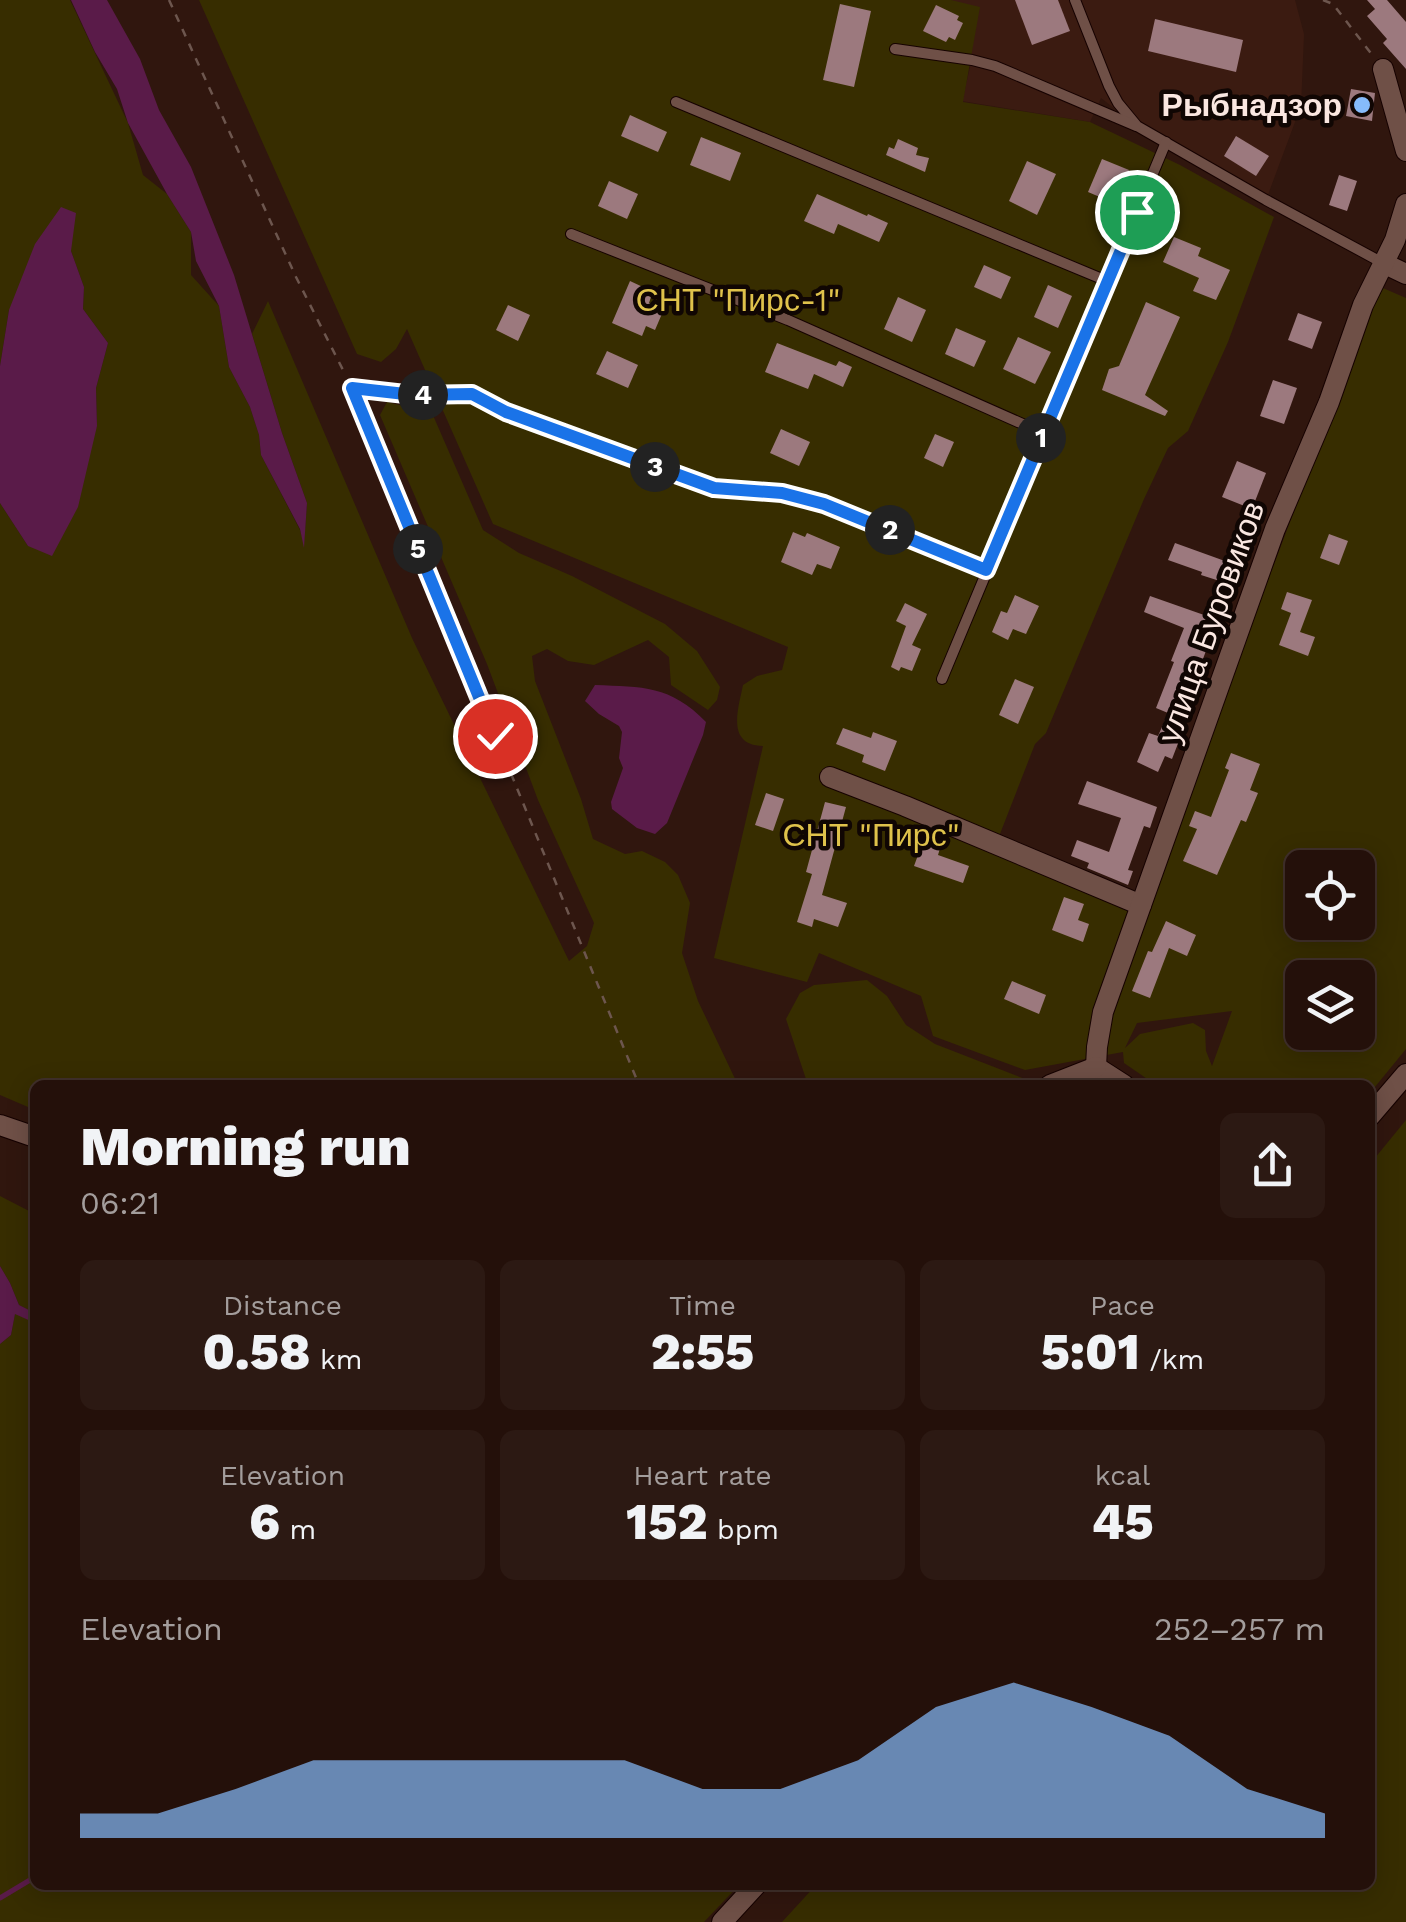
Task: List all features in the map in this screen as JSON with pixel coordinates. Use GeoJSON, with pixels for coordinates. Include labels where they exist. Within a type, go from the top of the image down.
{"type":"FeatureCollection","features":[{"type":"Feature","properties":{"kind":"street"},"geometry":{"type":"LineString","coordinates":[[1383,69],[1406,151]]}},
{"type":"Feature","properties":{"kind":"street","name":"улица Буровиков"},"geometry":{"type":"LineString","coordinates":[[1096,1068],[1103,1012],[1140,904],[1275,529],[1329,402],[1363,304],[1395,240],[1406,204]]}},
{"type":"Feature","properties":{"kind":"street"},"geometry":{"type":"LineString","coordinates":[[1383,263],[1406,274]]}},
{"type":"Feature","properties":{"kind":"street"},"geometry":{"type":"LineString","coordinates":[[830,777],[1140,904]]}},
{"type":"Feature","properties":{"kind":"street"},"geometry":{"type":"LineString","coordinates":[[1064,1080],[1096,1068],[1116,1080]]}},
{"type":"Feature","properties":{"kind":"street"},"geometry":{"type":"LineString","coordinates":[[1375,1110],[1406,1074]]}},
{"type":"Feature","properties":{"kind":"street"},"geometry":{"type":"LineString","coordinates":[[0,1125],[30,1136]]}},
{"type":"Feature","properties":{"kind":"street"},"geometry":{"type":"LineString","coordinates":[[722,1922],[751,1890]]}},
{"type":"Feature","properties":{"kind":"lane"},"geometry":{"type":"LineString","coordinates":[[1074,0],[1118,103],[1137,126]]}},
{"type":"Feature","properties":{"kind":"lane"},"geometry":{"type":"LineString","coordinates":[[895,50],[995,66],[1137,126],[1383,263]]}},
{"type":"Feature","properties":{"kind":"lane"},"geometry":{"type":"LineString","coordinates":[[676,102],[1107,281]]}},
{"type":"Feature","properties":{"kind":"lane"},"geometry":{"type":"LineString","coordinates":[[942,679],[1166,142]]}},
{"type":"Feature","properties":{"kind":"lane"},"geometry":{"type":"LineString","coordinates":[[571,234],[788,320],[1043,433]]}},
{"type":"Feature","properties":{"kind":"lane"},"geometry":{"type":"LineString","coordinates":[[352,388],[414,395],[472,394],[506,412],[714,488],[782,493],[824,504],[986,570]]}},
{"type":"Feature","properties":{"kind":"path"},"geometry":{"type":"LineString","coordinates":[[169,0],[296,277],[352,388],[637,1080]]}},
{"type":"Feature","properties":{"kind":"path"},"geometry":{"type":"LineString","coordinates":[[1322,0],[1334,4],[1383,69]]}},
{"type":"Feature","properties":{"kind":"shaded area"},"geometry":{"type":"Polygon","coordinates":[[[71,0],[107,0],[191,167],[234,275],[307,503],[304,548],[300,529],[261,455],[250,407],[229,367],[219,306],[196,261],[191,232],[128,123],[117,89],[71,0]]]}},
{"type":"Feature","properties":{"kind":"shaded area"},"geometry":{"type":"Polygon","coordinates":[[[951,0],[1295,0],[1304,34],[1301,106],[1266,200],[1137,126],[1101,98],[1090,122],[962,101],[972,59],[951,0]]]}},
{"type":"Feature","properties":{"kind":"shaded area"},"geometry":{"type":"Polygon","coordinates":[[[61,207],[76,213],[71,251],[84,287],[83,309],[108,343],[96,388],[97,426],[78,507],[52,556],[28,546],[0,503],[0,366],[9,310],[35,244],[61,207]]]}},
{"type":"Feature","properties":{"kind":"shaded area"},"geometry":{"type":"Polygon","coordinates":[[[595,685],[655,690],[680,701],[706,722],[667,823],[655,834],[637,828],[612,809],[623,768],[619,758],[622,732],[585,701],[595,685]]]}},
{"type":"Feature","properties":{"kind":"shaded area"},"geometry":{"type":"Polygon","coordinates":[[[0,1266],[19,1305],[30,1310],[30,1321],[15,1314],[11,1335],[0,1344],[0,1266]]]}},
{"type":"Feature","properties":{"kind":"green space"},"geometry":{"type":"Polygon","coordinates":[[[0,0],[70,0],[128,123],[143,175],[167,194],[191,232],[191,275],[219,306],[229,367],[250,407],[261,455],[304,543],[307,503],[252,334],[268,301],[412,638],[569,961],[587,946],[594,923],[538,800],[487,664],[380,415],[387,402],[432,413],[483,530],[519,553],[665,624],[697,651],[720,687],[717,700],[708,710],[671,685],[669,657],[648,640],[594,665],[568,661],[547,649],[532,656],[535,681],[593,839],[625,854],[642,851],[665,862],[678,875],[690,903],[682,953],[698,1001],[736,1080],[30,1080],[30,1108],[0,1095],[0,503],[28,546],[97,426],[96,388],[108,343],[83,309],[84,287],[71,251],[9,310],[0,366],[0,0]]]}},
{"type":"Feature","properties":{"kind":"green space"},"geometry":{"type":"Polygon","coordinates":[[[199,0],[951,0],[980,7],[963,102],[1090,122],[1180,165],[1274,217],[1228,342],[1188,431],[1168,448],[1144,499],[1046,733],[1035,744],[998,839],[1153,902],[1216,718],[1376,285],[1406,298],[1406,1049],[1375,1087],[1375,1080],[1149,1080],[1124,1063],[1123,1052],[1025,1070],[933,1036],[921,996],[819,953],[807,982],[714,958],[763,746],[751,744],[739,733],[737,715],[743,685],[757,676],[782,670],[788,647],[493,524],[407,329],[396,349],[381,362],[357,354],[199,0]],[[1232,1011],[1137,1023],[1125,1048],[1140,1034],[1193,1023],[1205,1030],[1206,1051],[1212,1066],[1232,1011]]]}},
{"type":"Feature","properties":{"kind":"green space"},"geometry":{"type":"Polygon","coordinates":[[[867,980],[887,996],[906,1025],[935,1044],[1027,1080],[806,1080],[786,1019],[800,993],[814,985],[867,980]]]}},
{"type":"Feature","properties":{"kind":"green space"},"geometry":{"type":"Polygon","coordinates":[[[1406,1120],[1406,1922],[782,1922],[811,1890],[1375,1890],[1375,1158],[1406,1120]]]}},
{"type":"Feature","properties":{"kind":"green space"},"geometry":{"type":"Polygon","coordinates":[[[0,1196],[30,1211],[30,1310],[19,1305],[0,1266],[0,1196]]]}},
{"type":"Feature","properties":{"kind":"green space"},"geometry":{"type":"Polygon","coordinates":[[[15,1313],[30,1320],[30,1890],[734,1890],[704,1922],[0,1922],[0,1344],[11,1335],[15,1313]]]}},
{"type":"Feature","properties":{"kind":"building"},"geometry":{"type":"Polygon","coordinates":[[[1015,0],[1058,0],[1070,31],[1032,45],[1015,0]]]}},
{"type":"Feature","properties":{"kind":"building"},"geometry":{"type":"Polygon","coordinates":[[[1367,0],[1387,0],[1406,22],[1406,69],[1383,43],[1387,39],[1367,16],[1375,9],[1367,0]]]}},
{"type":"Feature","properties":{"kind":"building"},"geometry":{"type":"Polygon","coordinates":[[[840,4],[871,11],[854,87],[823,80],[840,4]]]}},
{"type":"Feature","properties":{"kind":"building"},"geometry":{"type":"Polygon","coordinates":[[[936,5],[959,16],[957,20],[963,23],[955,40],[949,37],[946,42],[923,31],[936,5]]]}},
{"type":"Feature","properties":{"kind":"building"},"geometry":{"type":"Polygon","coordinates":[[[1155,19],[1243,40],[1236,72],[1148,51],[1155,19]]]}},
{"type":"Feature","properties":{"kind":"building","name":"Рыбнадзор"},"geometry":{"type":"Polygon","coordinates":[[[1351,89],[1375,93],[1372,121],[1346,116],[1351,89]]]}},
{"type":"Feature","properties":{"kind":"building"},"geometry":{"type":"Polygon","coordinates":[[[630,115],[667,132],[658,152],[621,136],[630,115]]]}},
{"type":"Feature","properties":{"kind":"building"},"geometry":{"type":"Polygon","coordinates":[[[1236,136],[1269,156],[1256,176],[1224,156],[1236,136]]]}},
{"type":"Feature","properties":{"kind":"building"},"geometry":{"type":"Polygon","coordinates":[[[701,137],[741,153],[730,181],[690,165],[701,137]]]}},
{"type":"Feature","properties":{"kind":"building"},"geometry":{"type":"Polygon","coordinates":[[[898,139],[918,148],[916,155],[929,158],[925,172],[886,155],[898,139]]]}},
{"type":"Feature","properties":{"kind":"building"},"geometry":{"type":"Polygon","coordinates":[[[1102,159],[1129,170],[1114,203],[1088,192],[1102,159]]]}},
{"type":"Feature","properties":{"kind":"building"},"geometry":{"type":"Polygon","coordinates":[[[1027,161],[1056,174],[1037,215],[1009,201],[1027,161]]]}},
{"type":"Feature","properties":{"kind":"building"},"geometry":{"type":"Polygon","coordinates":[[[1339,175],[1357,181],[1347,211],[1329,205],[1339,175]]]}},
{"type":"Feature","properties":{"kind":"building"},"geometry":{"type":"Polygon","coordinates":[[[609,181],[638,194],[627,219],[598,206],[609,181]]]}},
{"type":"Feature","properties":{"kind":"building"},"geometry":{"type":"Polygon","coordinates":[[[817,194],[888,223],[879,242],[838,224],[834,234],[804,221],[817,194]]]}},
{"type":"Feature","properties":{"kind":"building"},"geometry":{"type":"Polygon","coordinates":[[[1174,237],[1201,248],[1198,256],[1230,270],[1216,300],[1193,291],[1199,278],[1163,262],[1174,237]]]}},
{"type":"Feature","properties":{"kind":"building"},"geometry":{"type":"Polygon","coordinates":[[[984,265],[1011,277],[1001,299],[974,287],[984,265]]]}},
{"type":"Feature","properties":{"kind":"building"},"geometry":{"type":"Polygon","coordinates":[[[630,281],[645,288],[643,294],[651,297],[649,303],[664,309],[655,330],[646,326],[642,336],[612,323],[630,281]]]}},
{"type":"Feature","properties":{"kind":"building"},"geometry":{"type":"Polygon","coordinates":[[[1048,285],[1072,296],[1058,328],[1034,317],[1048,285]]]}},
{"type":"Feature","properties":{"kind":"building"},"geometry":{"type":"Polygon","coordinates":[[[898,297],[926,310],[912,342],[884,329],[898,297]]]}},
{"type":"Feature","properties":{"kind":"building"},"geometry":{"type":"Polygon","coordinates":[[[1146,302],[1180,317],[1145,395],[1168,411],[1165,416],[1102,390],[1109,369],[1119,366],[1146,302]]]}},
{"type":"Feature","properties":{"kind":"building"},"geometry":{"type":"Polygon","coordinates":[[[508,305],[530,315],[518,341],[496,330],[508,305]]]}},
{"type":"Feature","properties":{"kind":"building"},"geometry":{"type":"Polygon","coordinates":[[[1298,313],[1322,322],[1312,349],[1288,340],[1298,313]]]}},
{"type":"Feature","properties":{"kind":"building"},"geometry":{"type":"Polygon","coordinates":[[[956,328],[986,341],[974,367],[945,354],[956,328]]]}},
{"type":"Feature","properties":{"kind":"building"},"geometry":{"type":"Polygon","coordinates":[[[1018,337],[1051,352],[1035,384],[1003,369],[1018,337]]]}},
{"type":"Feature","properties":{"kind":"building"},"geometry":{"type":"Polygon","coordinates":[[[777,343],[836,366],[839,361],[852,367],[843,387],[814,374],[808,389],[765,372],[777,343]]]}},
{"type":"Feature","properties":{"kind":"building"},"geometry":{"type":"Polygon","coordinates":[[[607,351],[638,365],[628,388],[596,374],[607,351]]]}},
{"type":"Feature","properties":{"kind":"building"},"geometry":{"type":"Polygon","coordinates":[[[1273,380],[1297,388],[1284,424],[1260,416],[1273,380]]]}},
{"type":"Feature","properties":{"kind":"building"},"geometry":{"type":"Polygon","coordinates":[[[781,429],[810,442],[799,466],[770,453],[781,429]]]}},
{"type":"Feature","properties":{"kind":"building"},"geometry":{"type":"Polygon","coordinates":[[[935,434],[954,442],[943,467],[924,458],[935,434]]]}},
{"type":"Feature","properties":{"kind":"building"},"geometry":{"type":"Polygon","coordinates":[[[1237,461],[1266,473],[1252,509],[1222,497],[1237,461]]]}},
{"type":"Feature","properties":{"kind":"building"},"geometry":{"type":"Polygon","coordinates":[[[793,532],[805,537],[807,533],[840,547],[831,569],[817,564],[812,575],[781,562],[793,532]]]}},
{"type":"Feature","properties":{"kind":"building"},"geometry":{"type":"Polygon","coordinates":[[[1329,534],[1348,541],[1339,565],[1320,558],[1329,534]]]}},
{"type":"Feature","properties":{"kind":"building"},"geometry":{"type":"Polygon","coordinates":[[[1175,543],[1236,565],[1229,584],[1168,560],[1175,543]]]}},
{"type":"Feature","properties":{"kind":"building"},"geometry":{"type":"Polygon","coordinates":[[[1287,592],[1312,600],[1300,632],[1315,637],[1308,656],[1279,645],[1291,613],[1281,609],[1287,592]]]}},
{"type":"Feature","properties":{"kind":"building"},"geometry":{"type":"Polygon","coordinates":[[[1015,595],[1039,606],[1026,634],[1013,629],[1008,640],[992,632],[1001,611],[1007,613],[1015,595]]]}},
{"type":"Feature","properties":{"kind":"building"},"geometry":{"type":"Polygon","coordinates":[[[1150,596],[1224,622],[1219,634],[1213,632],[1172,759],[1165,756],[1158,772],[1137,762],[1149,733],[1158,736],[1168,713],[1156,708],[1184,628],[1144,612],[1150,596]]]}},
{"type":"Feature","properties":{"kind":"building"},"geometry":{"type":"Polygon","coordinates":[[[905,603],[927,614],[912,645],[921,649],[912,671],[891,667],[906,626],[896,621],[905,603]]]}},
{"type":"Feature","properties":{"kind":"building"},"geometry":{"type":"Polygon","coordinates":[[[1015,679],[1034,687],[1018,724],[999,715],[1015,679]]]}},
{"type":"Feature","properties":{"kind":"building"},"geometry":{"type":"Polygon","coordinates":[[[843,728],[871,738],[873,732],[897,741],[885,771],[862,762],[864,755],[836,744],[843,728]]]}},
{"type":"Feature","properties":{"kind":"building"},"geometry":{"type":"Polygon","coordinates":[[[1231,753],[1260,764],[1250,790],[1258,793],[1246,822],[1241,820],[1217,875],[1183,861],[1197,829],[1189,826],[1195,811],[1211,817],[1229,770],[1225,768],[1231,753]]]}},
{"type":"Feature","properties":{"kind":"building"},"geometry":{"type":"Polygon","coordinates":[[[1087,781],[1157,807],[1150,828],[1144,826],[1128,870],[1133,871],[1128,885],[1087,868],[1089,863],[1071,856],[1077,840],[1109,852],[1121,818],[1078,804],[1087,781]]]}},
{"type":"Feature","properties":{"kind":"building"},"geometry":{"type":"Polygon","coordinates":[[[766,793],[784,799],[773,831],[755,825],[766,793]]]}},
{"type":"Feature","properties":{"kind":"building"},"geometry":{"type":"Polygon","coordinates":[[[825,802],[846,807],[822,895],[847,903],[838,927],[814,919],[812,927],[797,922],[812,874],[806,872],[825,802]]]}},
{"type":"Feature","properties":{"kind":"building"},"geometry":{"type":"Polygon","coordinates":[[[925,836],[942,842],[938,855],[969,866],[963,883],[914,866],[925,836]]]}},
{"type":"Feature","properties":{"kind":"building"},"geometry":{"type":"Polygon","coordinates":[[[1064,897],[1084,904],[1078,920],[1089,924],[1083,942],[1052,930],[1064,897]]]}},
{"type":"Feature","properties":{"kind":"building"},"geometry":{"type":"Polygon","coordinates":[[[1166,921],[1196,935],[1187,956],[1169,948],[1150,998],[1132,991],[1148,951],[1152,952],[1166,921]]]}},
{"type":"Feature","properties":{"kind":"building"},"geometry":{"type":"Polygon","coordinates":[[[1012,981],[1046,995],[1039,1014],[1004,999],[1012,981]]]}},
{"type":"Feature","properties":{"kind":"waterway"},"geometry":{"type":"LineString","coordinates":[[0,1898],[30,1880]]}},
{"type":"Feature","properties":{"kind":"place","name":"Рыбнадзор"},"geometry":{"type":"Point","coordinates":[1362,105]}},
{"type":"Feature","properties":{"kind":"route"},"geometry":{"type":"LineString","coordinates":[[495,736],[352,388],[414,395],[472,394],[506,412],[714,488],[782,493],[824,504],[986,570],[1137,212]]}},
{"type":"Feature","properties":{"kind":"park label","name":"СНТ \"Пирс-1\""},"geometry":{"type":"Point","coordinates":[738,300]}},
{"type":"Feature","properties":{"kind":"park label","name":"СНТ \"Пирс\""},"geometry":{"type":"Point","coordinates":[871,835]}}]}
